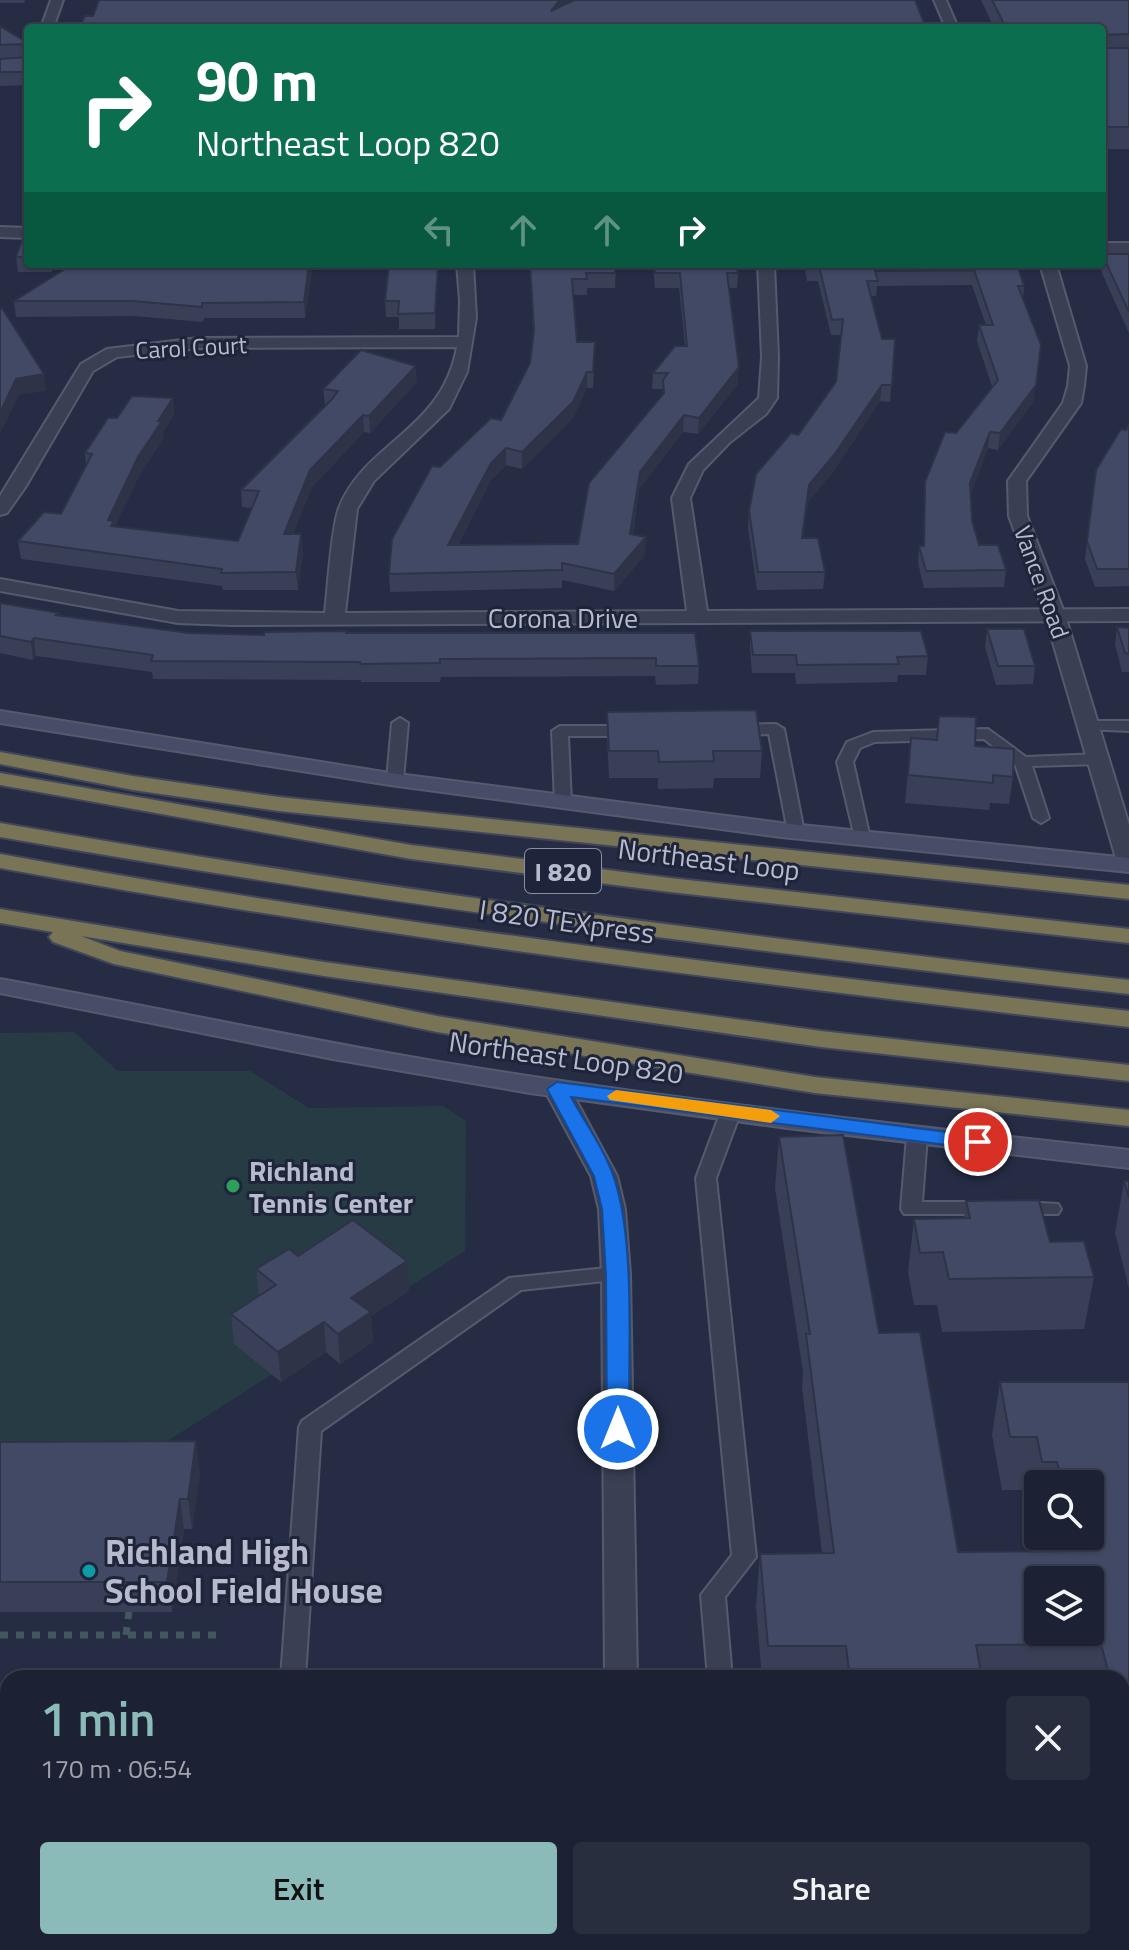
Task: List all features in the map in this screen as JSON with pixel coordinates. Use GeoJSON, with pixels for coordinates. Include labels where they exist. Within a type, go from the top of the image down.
{"type":"FeatureCollection","features":[{"type":"Feature","properties":{"kind":"highway"},"geometry":{"type":"LineString","coordinates":[[0,758],[133,783],[279,804],[1129,892]]}},
{"type":"Feature","properties":{"kind":"highway","name":"Northeast Loop"},"geometry":{"type":"LineString","coordinates":[[0,779],[411,852],[670,885],[1129,936]]}},
{"type":"Feature","properties":{"kind":"highway","name":"I 820 TEXpress"},"geometry":{"type":"LineString","coordinates":[[0,830],[168,861],[518,915],[851,957],[1129,987]]}},
{"type":"Feature","properties":{"kind":"highway","name":"I 820 TEXpress"},"geometry":{"type":"LineString","coordinates":[[0,861],[153,891],[505,944],[809,983],[1129,1019]]}},
{"type":"Feature","properties":{"kind":"highway"},"geometry":{"type":"LineString","coordinates":[[7,917],[324,969],[806,1037],[1129,1073]]}},
{"type":"Feature","properties":{"kind":"highway"},"geometry":{"type":"LineString","coordinates":[[7,917],[114,957],[437,1024],[815,1085],[1129,1118]]}},
{"type":"Feature","properties":{"kind":"main road"},"geometry":{"type":"LineString","coordinates":[[0,717],[395,780],[796,832],[1129,865]]}},
{"type":"Feature","properties":{"kind":"main road","name":"Northeast Loop 820"},"geometry":{"type":"LineString","coordinates":[[0,986],[428,1068],[557,1089],[917,1136],[1129,1159]]}},
{"type":"Feature","properties":{"kind":"street"},"geometry":{"type":"LineString","coordinates":[[48,24],[57,0]]}},
{"type":"Feature","properties":{"kind":"street"},"geometry":{"type":"LineString","coordinates":[[940,0],[950,24]]}},
{"type":"Feature","properties":{"kind":"street"},"geometry":{"type":"LineString","coordinates":[[0,232],[24,233]]}},
{"type":"Feature","properties":{"kind":"street"},"geometry":{"type":"LineString","coordinates":[[1106,248],[1129,248]]}},
{"type":"Feature","properties":{"kind":"street"},"geometry":{"type":"LineString","coordinates":[[334,619],[348,509],[367,478],[443,405],[451,392],[466,342],[470,316],[465,268]]}},
{"type":"Feature","properties":{"kind":"street"},"geometry":{"type":"LineString","coordinates":[[698,617],[681,498],[695,468],[723,439],[760,410],[768,398],[770,357],[766,268]]}},
{"type":"Feature","properties":{"kind":"street","name":"Vance Road"},"geometry":{"type":"LineString","coordinates":[[1049,268],[1078,366],[1076,386],[1072,403],[1017,481],[1018,516],[1055,615],[1129,865]]}},
{"type":"Feature","properties":{"kind":"street","name":"Carol Court"},"geometry":{"type":"LineString","coordinates":[[0,509],[87,368],[113,353],[152,346],[199,343],[466,342]]}},
{"type":"Feature","properties":{"kind":"street","name":"Corona Drive"},"geometry":{"type":"LineString","coordinates":[[0,585],[178,617],[1129,615]]}},
{"type":"Feature","properties":{"kind":"street"},"geometry":{"type":"LineString","coordinates":[[557,1089],[604,1176],[612,1209],[616,1274],[621,1670]]}},
{"type":"Feature","properties":{"kind":"lane"},"geometry":{"type":"LineString","coordinates":[[395,780],[400,723]]}},
{"type":"Feature","properties":{"kind":"lane"},"geometry":{"type":"LineString","coordinates":[[1090,726],[1129,726]]}},
{"type":"Feature","properties":{"kind":"lane"},"geometry":{"type":"LineString","coordinates":[[715,730],[776,729],[796,832]]}},
{"type":"Feature","properties":{"kind":"lane"},"geometry":{"type":"LineString","coordinates":[[563,802],[560,731],[653,730]]}},
{"type":"Feature","properties":{"kind":"lane"},"geometry":{"type":"LineString","coordinates":[[862,838],[845,762],[853,745],[873,737],[988,734],[1022,762],[1041,818]]}},
{"type":"Feature","properties":{"kind":"lane"},"geometry":{"type":"LineString","coordinates":[[1022,762],[1100,759]]}},
{"type":"Feature","properties":{"kind":"lane"},"geometry":{"type":"LineString","coordinates":[[719,1670],[713,1595],[744,1557],[706,1178],[731,1111]]}},
{"type":"Feature","properties":{"kind":"lane"},"geometry":{"type":"LineString","coordinates":[[917,1136],[911,1209],[1051,1209]]}},
{"type":"Feature","properties":{"kind":"lane"},"geometry":{"type":"LineString","coordinates":[[294,1670],[310,1427],[516,1283],[616,1274]]}},
{"type":"Feature","properties":{"kind":"path"},"geometry":{"type":"LineString","coordinates":[[126,1635],[129,1612]]}},
{"type":"Feature","properties":{"kind":"path"},"geometry":{"type":"LineString","coordinates":[[0,1635],[220,1635]]}},
{"type":"Feature","properties":{"kind":"shaded area","name":"Richland Tennis Center"},"geometry":{"type":"Polygon","coordinates":[[[74,1032],[118,1071],[250,1071],[309,1108],[443,1106],[466,1121],[465,1251],[166,1442],[0,1443],[0,1033],[74,1032]]]}},
{"type":"Feature","properties":{"kind":"building"},"geometry":{"type":"Polygon","coordinates":[[[99,0],[560,0],[551,11],[574,0],[915,0],[924,24],[81,24],[85,16],[93,16],[99,0]]]}},
{"type":"Feature","properties":{"kind":"building"},"geometry":{"type":"Polygon","coordinates":[[[992,0],[1129,0],[1129,34],[1106,35],[1106,24],[1004,24],[992,0]]]}},
{"type":"Feature","properties":{"kind":"building"},"geometry":{"type":"Polygon","coordinates":[[[0,26],[24,41],[24,44],[0,45],[0,26]]]}},
{"type":"Feature","properties":{"kind":"building"},"geometry":{"type":"Polygon","coordinates":[[[1106,48],[1129,48],[1129,127],[1106,127],[1106,48]]]}},
{"type":"Feature","properties":{"kind":"building"},"geometry":{"type":"Polygon","coordinates":[[[24,57],[24,72],[0,72],[0,59],[24,57]]]}},
{"type":"Feature","properties":{"kind":"building"},"geometry":{"type":"Polygon","coordinates":[[[24,235],[24,257],[16,257],[24,235]]]}},
{"type":"Feature","properties":{"kind":"building"},"geometry":{"type":"Polygon","coordinates":[[[1106,254],[1129,254],[1129,312],[1106,263],[1106,254]]]}},
{"type":"Feature","properties":{"kind":"building"},"geometry":{"type":"Polygon","coordinates":[[[67,268],[308,268],[304,302],[202,303],[202,307],[132,301],[14,301],[67,268]]]}},
{"type":"Feature","properties":{"kind":"building"},"geometry":{"type":"Polygon","coordinates":[[[389,268],[438,268],[435,313],[398,314],[399,301],[385,301],[389,268]]]}},
{"type":"Feature","properties":{"kind":"building"},"geometry":{"type":"Polygon","coordinates":[[[530,268],[615,268],[615,273],[586,273],[587,279],[572,279],[577,342],[595,342],[593,372],[587,372],[573,402],[522,452],[506,448],[491,463],[448,545],[578,544],[589,483],[664,393],[663,380],[668,373],[653,373],[675,346],[687,346],[680,273],[655,273],[654,268],[737,268],[738,273],[727,273],[739,367],[699,418],[684,415],[640,472],[630,534],[646,537],[614,574],[562,563],[562,570],[389,574],[392,539],[432,466],[440,467],[491,418],[501,420],[530,363],[534,330],[530,268]]]}},
{"type":"Feature","properties":{"kind":"building"},"geometry":{"type":"Polygon","coordinates":[[[819,268],[1018,268],[1024,286],[1018,286],[1041,345],[1036,385],[1000,433],[990,432],[970,483],[972,520],[979,545],[998,545],[1006,570],[926,571],[919,546],[924,546],[925,482],[945,432],[956,433],[998,380],[979,325],[993,325],[974,270],[875,271],[878,281],[867,281],[882,339],[895,339],[892,385],[882,385],[834,455],[809,485],[802,538],[818,538],[825,572],[758,572],[749,511],[756,474],[791,433],[798,435],[836,382],[843,319],[832,320],[819,268]]]}},
{"type":"Feature","properties":{"kind":"building"},"geometry":{"type":"Polygon","coordinates":[[[2,308],[44,374],[16,379],[0,413],[0,310],[2,308]]]}},
{"type":"Feature","properties":{"kind":"building"},"geometry":{"type":"Polygon","coordinates":[[[361,350],[416,366],[369,416],[363,415],[310,470],[284,534],[301,534],[296,572],[221,573],[222,569],[18,541],[44,512],[61,514],[92,454],[85,453],[108,418],[117,418],[132,396],[173,398],[138,457],[108,520],[114,521],[111,526],[238,541],[259,491],[241,490],[332,399],[338,391],[323,389],[361,350]]]}},
{"type":"Feature","properties":{"kind":"building"},"geometry":{"type":"Polygon","coordinates":[[[1129,424],[1129,569],[1097,569],[1087,541],[1096,470],[1121,429],[1126,430],[1129,424]]]}},
{"type":"Feature","properties":{"kind":"building"},"geometry":{"type":"Polygon","coordinates":[[[0,603],[59,613],[56,615],[189,633],[695,633],[699,666],[656,666],[656,658],[440,659],[440,663],[360,664],[151,661],[153,655],[0,636],[0,603]]]}},
{"type":"Feature","properties":{"kind":"building"},"geometry":{"type":"Polygon","coordinates":[[[1117,627],[1129,628],[1129,654],[1125,653],[1117,627]]]}},
{"type":"Feature","properties":{"kind":"building"},"geometry":{"type":"Polygon","coordinates":[[[987,629],[1024,629],[1035,666],[998,666],[987,629]]]}},
{"type":"Feature","properties":{"kind":"building"},"geometry":{"type":"Polygon","coordinates":[[[750,631],[921,631],[928,656],[897,657],[899,664],[797,665],[796,655],[753,655],[750,631]]]}},
{"type":"Feature","properties":{"kind":"building"},"geometry":{"type":"Polygon","coordinates":[[[756,710],[762,751],[713,751],[714,761],[659,762],[658,751],[609,751],[607,712],[756,710]]]}},
{"type":"Feature","properties":{"kind":"building"},"geometry":{"type":"Polygon","coordinates":[[[939,716],[976,717],[975,746],[1014,749],[1013,777],[993,775],[993,783],[908,775],[911,738],[937,740],[939,716]]]}},
{"type":"Feature","properties":{"kind":"building"},"geometry":{"type":"Polygon","coordinates":[[[843,1135],[879,1333],[920,1332],[958,1552],[1104,1550],[1104,1470],[1059,1470],[1057,1462],[1042,1462],[1037,1437],[1010,1437],[1000,1382],[1129,1382],[1129,1670],[1108,1670],[1102,1646],[1104,1646],[1104,1566],[1024,1566],[1024,1645],[976,1645],[981,1670],[849,1670],[846,1646],[768,1646],[760,1554],[834,1553],[806,1334],[810,1334],[779,1137],[843,1135]]]}},
{"type":"Feature","properties":{"kind":"building"},"geometry":{"type":"Polygon","coordinates":[[[1124,1181],[1129,1181],[1129,1198],[1124,1181]]]}},
{"type":"Feature","properties":{"kind":"building"},"geometry":{"type":"Polygon","coordinates":[[[1039,1200],[1050,1242],[1084,1241],[1094,1277],[949,1279],[943,1252],[920,1253],[914,1219],[970,1218],[966,1201],[1039,1200]]]}},
{"type":"Feature","properties":{"kind":"building"},"geometry":{"type":"Polygon","coordinates":[[[353,1220],[407,1261],[351,1298],[371,1312],[338,1334],[324,1322],[278,1352],[231,1314],[276,1285],[256,1269],[289,1249],[298,1256],[353,1220]]]}},
{"type":"Feature","properties":{"kind":"building","name":"Richland High School Field House"},"geometry":{"type":"Polygon","coordinates":[[[196,1441],[188,1499],[180,1499],[167,1582],[0,1582],[0,1442],[196,1441]]]}},
{"type":"Feature","properties":{"kind":"slow traffic"},"geometry":{"type":"LineString","coordinates":[[616,1096],[771,1116]]}},
{"type":"Feature","properties":{"kind":"place","name":"Richland Tennis Center"},"geometry":{"type":"Point","coordinates":[233,1186]}},
{"type":"Feature","properties":{"kind":"place","name":"Richland High School Field House"},"geometry":{"type":"Point","coordinates":[89,1571]}},
{"type":"Feature","properties":{"kind":"route"},"geometry":{"type":"LineString","coordinates":[[618,1429],[612,1209],[604,1176],[557,1089],[978,1142]]}}]}
